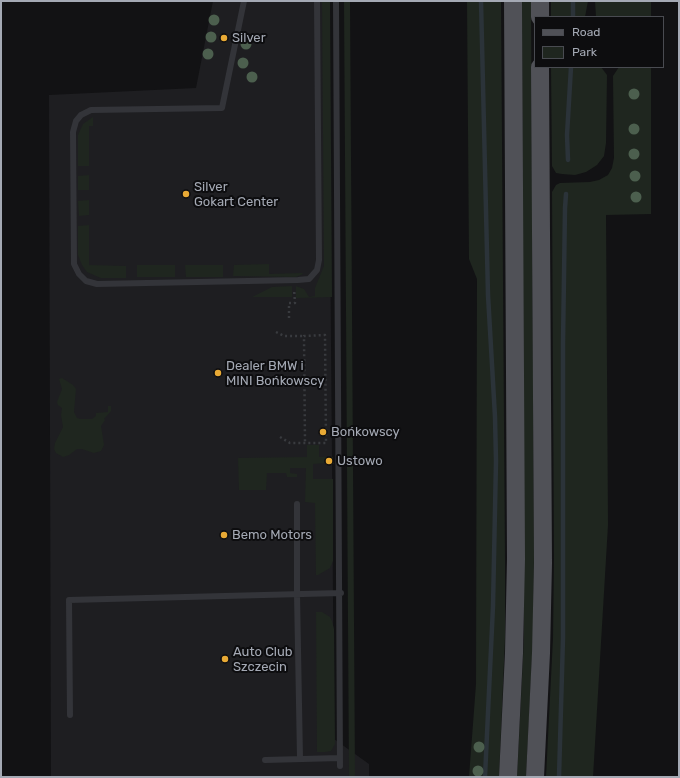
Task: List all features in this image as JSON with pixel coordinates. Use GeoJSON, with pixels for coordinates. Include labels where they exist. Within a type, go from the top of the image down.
{"type":"FeatureCollection","features":[{"type":"Feature","properties":{"kind":"main road"},"geometry":{"type":"LineString","coordinates":[[508,777],[514,652],[516,559],[513,1]]}},
{"type":"Feature","properties":{"kind":"main road"},"geometry":{"type":"LineString","coordinates":[[540,1],[540,16]]}},
{"type":"Feature","properties":{"kind":"main road"},"geometry":{"type":"LineString","coordinates":[[535,777],[541,653],[543,563],[540,68]]}},
{"type":"Feature","properties":{"kind":"lane"},"geometry":{"type":"LineString","coordinates":[[244,1],[222,108],[91,110],[81,115],[76,121],[73,132],[74,264],[79,274],[86,281],[98,284],[298,280],[309,279],[317,270],[319,260],[317,1]]}},
{"type":"Feature","properties":{"kind":"lane"},"geometry":{"type":"LineString","coordinates":[[336,1],[341,593],[340,766]]}},
{"type":"Feature","properties":{"kind":"lane"},"geometry":{"type":"LineString","coordinates":[[297,504],[300,758]]}},
{"type":"Feature","properties":{"kind":"lane"},"geometry":{"type":"LineString","coordinates":[[70,715],[69,600],[341,593]]}},
{"type":"Feature","properties":{"kind":"lane"},"geometry":{"type":"LineString","coordinates":[[265,760],[340,758]]}},
{"type":"Feature","properties":{"kind":"path"},"geometry":{"type":"LineString","coordinates":[[289,318],[289,303],[295,303],[294,298]]}},
{"type":"Feature","properties":{"kind":"path"},"geometry":{"type":"LineString","coordinates":[[276,332],[284,336],[325,335],[326,443],[290,443],[280,437]]}},
{"type":"Feature","properties":{"kind":"path"},"geometry":{"type":"LineString","coordinates":[[304,336],[305,443]]}},
{"type":"Feature","properties":{"kind":"shaded area"},"geometry":{"type":"Polygon","coordinates":[[[213,1],[328,1],[334,739],[369,764],[369,777],[51,777],[49,95],[196,88],[213,1]]]}},
{"type":"Feature","properties":{"kind":"green space"},"geometry":{"type":"Polygon","coordinates":[[[322,1],[330,1],[332,297],[296,298],[296,286],[304,289],[309,297],[315,296],[315,288],[324,266],[322,1]]]}},
{"type":"Feature","properties":{"kind":"green space"},"geometry":{"type":"Polygon","coordinates":[[[344,1],[350,1],[355,777],[349,777],[344,1]]]}},
{"type":"Feature","properties":{"kind":"green space"},"geometry":{"type":"Polygon","coordinates":[[[467,1],[501,1],[505,638],[499,777],[469,777],[476,684],[477,279],[469,259],[467,1]]]}},
{"type":"Feature","properties":{"kind":"green space"},"geometry":{"type":"Polygon","coordinates":[[[522,1],[531,1],[534,559],[533,638],[526,777],[517,777],[524,638],[522,1]]]}},
{"type":"Feature","properties":{"kind":"green space"},"geometry":{"type":"Polygon","coordinates":[[[551,1],[588,1],[585,16],[551,16],[551,1]]]}},
{"type":"Feature","properties":{"kind":"green space"},"geometry":{"type":"Polygon","coordinates":[[[595,1],[651,1],[651,16],[596,16],[595,1]]]}},
{"type":"Feature","properties":{"kind":"green space"},"geometry":{"type":"Polygon","coordinates":[[[551,68],[602,68],[607,75],[606,143],[604,156],[597,165],[586,172],[575,175],[556,173],[552,166],[551,68]]]}},
{"type":"Feature","properties":{"kind":"green space"},"geometry":{"type":"Polygon","coordinates":[[[618,68],[651,68],[651,214],[606,215],[608,525],[593,777],[546,777],[553,638],[554,558],[552,192],[556,185],[560,183],[590,182],[599,180],[608,175],[612,168],[614,158],[613,76],[618,68]]]}},
{"type":"Feature","properties":{"kind":"green space"},"geometry":{"type":"Polygon","coordinates":[[[93,117],[93,126],[89,126],[89,166],[78,166],[78,135],[83,124],[93,117]]]}},
{"type":"Feature","properties":{"kind":"green space"},"geometry":{"type":"Polygon","coordinates":[[[89,175],[89,190],[78,190],[78,176],[89,175]]]}},
{"type":"Feature","properties":{"kind":"green space"},"geometry":{"type":"Polygon","coordinates":[[[89,200],[89,215],[79,216],[78,201],[89,200]]]}},
{"type":"Feature","properties":{"kind":"green space"},"geometry":{"type":"Polygon","coordinates":[[[89,225],[89,265],[126,266],[126,278],[101,278],[87,272],[82,265],[78,255],[78,226],[89,225]]]}},
{"type":"Feature","properties":{"kind":"green space"},"geometry":{"type":"Polygon","coordinates":[[[269,264],[269,274],[303,274],[296,277],[233,276],[234,265],[269,264]]]}},
{"type":"Feature","properties":{"kind":"green space"},"geometry":{"type":"Polygon","coordinates":[[[137,265],[175,265],[175,277],[137,277],[137,265]]]}},
{"type":"Feature","properties":{"kind":"green space"},"geometry":{"type":"Polygon","coordinates":[[[185,265],[223,265],[223,277],[186,277],[185,265]]]}},
{"type":"Feature","properties":{"kind":"green space"},"geometry":{"type":"Polygon","coordinates":[[[292,286],[292,297],[252,297],[272,287],[292,286]]]}},
{"type":"Feature","properties":{"kind":"green space"},"geometry":{"type":"Polygon","coordinates":[[[62,378],[73,385],[76,389],[74,412],[77,418],[92,419],[96,416],[96,413],[108,412],[108,406],[111,406],[111,411],[104,419],[105,420],[101,426],[104,445],[101,451],[94,453],[77,449],[69,455],[63,457],[56,453],[54,449],[55,443],[63,427],[61,415],[62,408],[57,402],[62,389],[59,379],[62,378]]]}},
{"type":"Feature","properties":{"kind":"green space"},"geometry":{"type":"Polygon","coordinates":[[[307,445],[319,445],[319,457],[333,457],[334,464],[330,464],[329,459],[327,459],[327,463],[313,464],[313,479],[333,479],[333,561],[330,568],[318,575],[316,575],[315,503],[305,502],[306,468],[290,468],[290,473],[297,474],[297,477],[287,477],[286,473],[267,473],[266,490],[239,490],[238,458],[307,457],[307,445]]]}},
{"type":"Feature","properties":{"kind":"green space"},"geometry":{"type":"Polygon","coordinates":[[[316,612],[322,612],[330,617],[334,629],[335,744],[331,751],[325,752],[317,752],[316,612]]]}},
{"type":"Feature","properties":{"kind":"waterway"},"geometry":{"type":"LineString","coordinates":[[481,1],[488,295],[496,461],[493,606],[485,777]]}},
{"type":"Feature","properties":{"kind":"waterway"},"geometry":{"type":"LineString","coordinates":[[573,1],[573,16]]}},
{"type":"Feature","properties":{"kind":"waterway"},"geometry":{"type":"LineString","coordinates":[[568,160],[567,135],[571,68]]}},
{"type":"Feature","properties":{"kind":"waterway"},"geometry":{"type":"LineString","coordinates":[[559,777],[563,638],[563,343],[566,194]]}},
{"type":"Feature","properties":{"kind":"place","name":"Silver"},"geometry":{"type":"Point","coordinates":[224,38]}},
{"type":"Feature","properties":{"kind":"place","name":"Silver Gokart Center"},"geometry":{"type":"Point","coordinates":[186,194]}},
{"type":"Feature","properties":{"kind":"place","name":"Dealer BMW i MINI Bońkowscy"},"geometry":{"type":"Point","coordinates":[218,373]}},
{"type":"Feature","properties":{"kind":"place","name":"Bońkowscy"},"geometry":{"type":"Point","coordinates":[323,432]}},
{"type":"Feature","properties":{"kind":"place","name":"Ustowo"},"geometry":{"type":"Point","coordinates":[329,461]}},
{"type":"Feature","properties":{"kind":"place","name":"Bemo Motors"},"geometry":{"type":"Point","coordinates":[224,535]}},
{"type":"Feature","properties":{"kind":"place","name":"Auto Club Szczecin"},"geometry":{"type":"Point","coordinates":[225,659]}}]}
